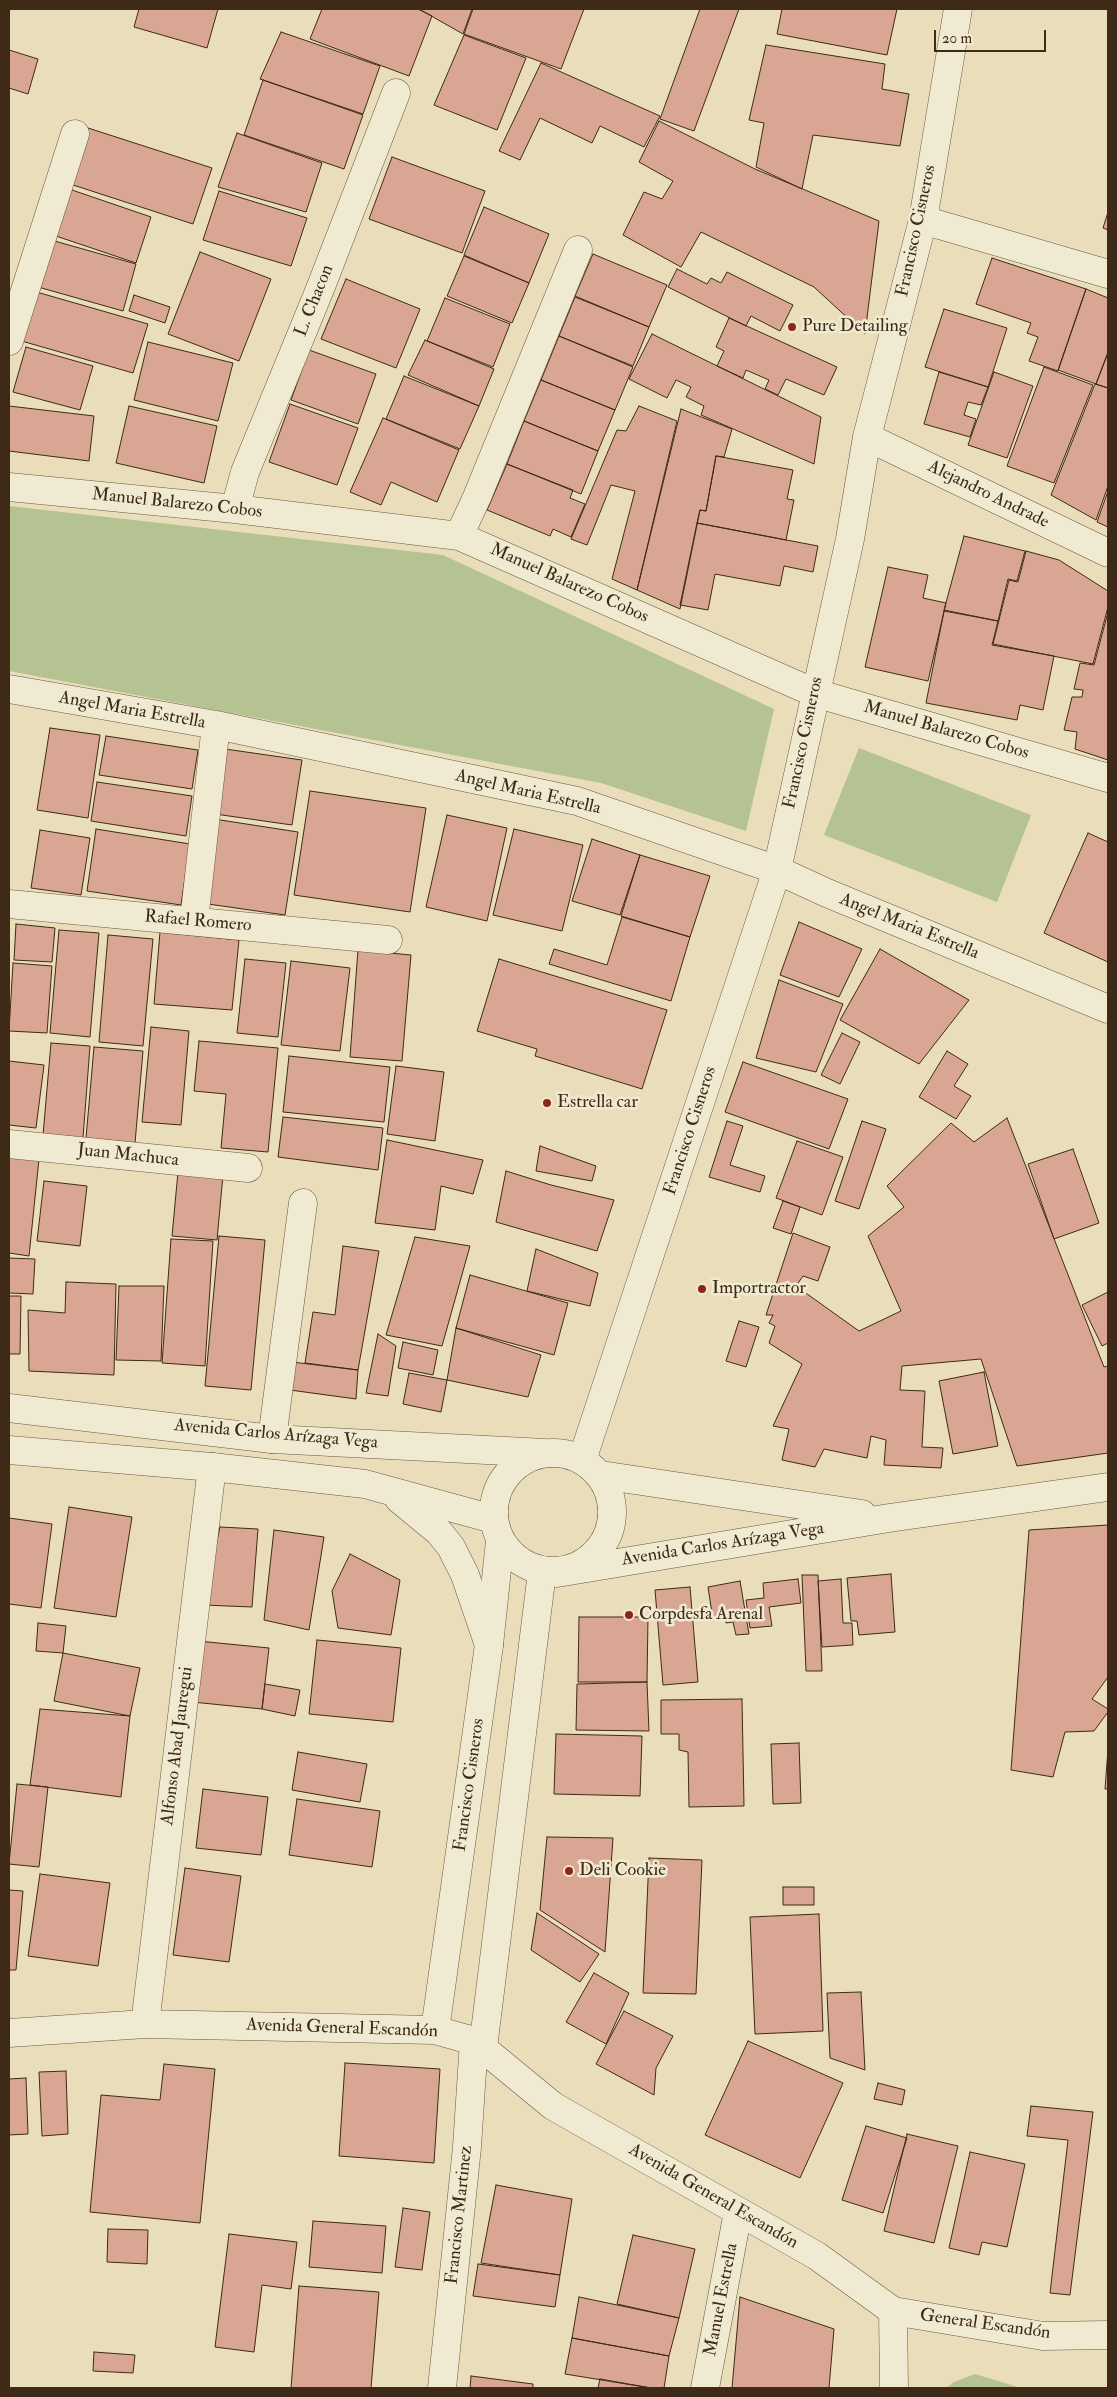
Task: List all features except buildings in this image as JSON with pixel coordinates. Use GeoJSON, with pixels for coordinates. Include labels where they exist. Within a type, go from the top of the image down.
{"type":"FeatureCollection","features":[{"type":"Feature","properties":{"kind":"street","name":"Francisco Cisneros"},"geometry":{"type":"LineString","coordinates":[[592,1468],[777,870],[850,539],[867,437],[923,220],[958,9]]}},
{"type":"Feature","properties":{"kind":"street","name":"L. Chacon"},"geometry":{"type":"LineString","coordinates":[[235,510],[245,472],[320,289],[396,92]]}},
{"type":"Feature","properties":{"kind":"street"},"geometry":{"type":"LineString","coordinates":[[9,341],[75,134]]}},
{"type":"Feature","properties":{"kind":"street"},"geometry":{"type":"LineString","coordinates":[[923,220],[1108,274]]}},
{"type":"Feature","properties":{"kind":"street"},"geometry":{"type":"LineString","coordinates":[[459,536],[477,497],[578,250]]}},
{"type":"Feature","properties":{"kind":"street","name":"Alejandro Andrade"},"geometry":{"type":"LineString","coordinates":[[867,437],[1108,553]]}},
{"type":"Feature","properties":{"kind":"street","name":"Manuel Balarezo Cobos"},"geometry":{"type":"LineString","coordinates":[[9,487],[235,510],[459,536],[815,693],[1108,778]]}},
{"type":"Feature","properties":{"kind":"street","name":"Angel Maria Estrella"},"geometry":{"type":"LineString","coordinates":[[9,689],[216,725],[577,800],[777,870],[827,894],[1108,1009]]}},
{"type":"Feature","properties":{"kind":"street"},"geometry":{"type":"LineString","coordinates":[[194,921],[216,725]]}},
{"type":"Feature","properties":{"kind":"street","name":"Rafael Romero"},"geometry":{"type":"LineString","coordinates":[[9,904],[388,940]]}},
{"type":"Feature","properties":{"kind":"street","name":"Juan Machuca"},"geometry":{"type":"LineString","coordinates":[[9,1144],[248,1168]]}},
{"type":"Feature","properties":{"kind":"street"},"geometry":{"type":"LineString","coordinates":[[272,1438],[303,1203]]}},
{"type":"Feature","properties":{"kind":"street","name":"Avenida Carlos Arízaga Vega"},"geometry":{"type":"LineString","coordinates":[[9,1408],[272,1438],[545,1453]]}},
{"type":"Feature","properties":{"kind":"street"},"geometry":{"type":"LineString","coordinates":[[9,1450],[212,1467],[365,1484],[496,1530]]}},
{"type":"Feature","properties":{"kind":"street"},"geometry":{"type":"LineString","coordinates":[[545,1453],[564,1453],[592,1468],[614,1502],[611,1531],[595,1556],[550,1572],[517,1561],[496,1530],[496,1496],[506,1476],[523,1461],[545,1453]]}},
{"type":"Feature","properties":{"kind":"street","name":"Alfonso Abad Jauregui"},"geometry":{"type":"LineString","coordinates":[[144,2024],[212,1467]]}},
{"type":"Feature","properties":{"kind":"street","name":"Avenida Carlos Arízaga Vega"},"geometry":{"type":"LineString","coordinates":[[592,1468],[889,1518]]}},
{"type":"Feature","properties":{"kind":"street"},"geometry":{"type":"LineString","coordinates":[[365,1484],[396,1497],[419,1513],[446,1539],[465,1575],[489,1645]]}},
{"type":"Feature","properties":{"kind":"street","name":"Avenida Carlos Arízaga Vega"},"geometry":{"type":"LineString","coordinates":[[550,1572],[889,1518],[1108,1487]]}},
{"type":"Feature","properties":{"kind":"street","name":"Francisco Cisneros"},"geometry":{"type":"LineString","coordinates":[[435,2030],[489,1645],[496,1530]]}},
{"type":"Feature","properties":{"kind":"street"},"geometry":{"type":"LineString","coordinates":[[478,2044],[550,1572]]}},
{"type":"Feature","properties":{"kind":"street","name":"Avenida General Escandón"},"geometry":{"type":"LineString","coordinates":[[9,2033],[144,2024],[435,2030],[478,2044],[553,2106],[817,2256],[893,2311]]}},
{"type":"Feature","properties":{"kind":"street","name":"Francisco Martinez"},"geometry":{"type":"LineString","coordinates":[[442,2388],[478,2044]]}},
{"type":"Feature","properties":{"kind":"street","name":"Manuel Estrella"},"geometry":{"type":"LineString","coordinates":[[705,2388],[738,2212]]}},
{"type":"Feature","properties":{"kind":"street"},"geometry":{"type":"LineString","coordinates":[[893,2311],[894,2388]]}},
{"type":"Feature","properties":{"kind":"street","name":"General Escandón"},"geometry":{"type":"LineString","coordinates":[[893,2311],[1043,2336],[1108,2334]]}},
{"type":"Feature","properties":{"kind":"green space"},"geometry":{"type":"Polygon","coordinates":[[[9,506],[443,555],[774,709],[746,831],[601,783],[9,671],[9,506]]]}},
{"type":"Feature","properties":{"kind":"green space"},"geometry":{"type":"Polygon","coordinates":[[[859,748],[1031,815],[997,902],[824,835],[859,748]]]}},
{"type":"Feature","properties":{"kind":"green space"},"geometry":{"type":"Polygon","coordinates":[[[975,2374],[1021,2388],[946,2388],[954,2382],[975,2374]]]}},
{"type":"Feature","properties":{"kind":"place","name":"Pure Detailing"},"geometry":{"type":"Point","coordinates":[792,327]}},
{"type":"Feature","properties":{"kind":"place","name":"Estrella car"},"geometry":{"type":"Point","coordinates":[547,1103]}},
{"type":"Feature","properties":{"kind":"place","name":"Importractor"},"geometry":{"type":"Point","coordinates":[702,1289]}},
{"type":"Feature","properties":{"kind":"place","name":"Corpdesfa Arenal"},"geometry":{"type":"Point","coordinates":[629,1615]}},
{"type":"Feature","properties":{"kind":"place","name":"Deli Cookie"},"geometry":{"type":"Point","coordinates":[569,1871]}}]}
